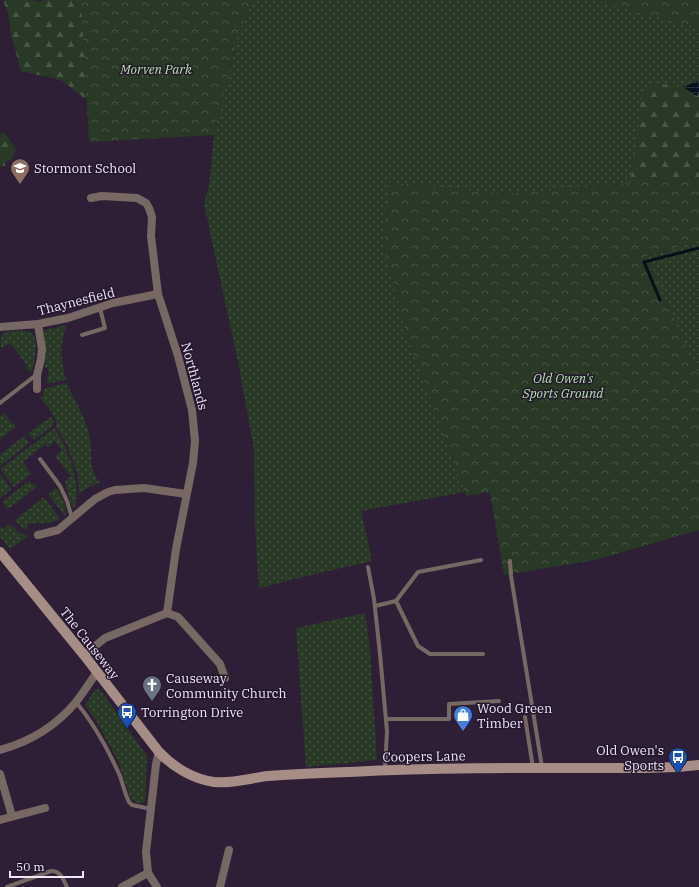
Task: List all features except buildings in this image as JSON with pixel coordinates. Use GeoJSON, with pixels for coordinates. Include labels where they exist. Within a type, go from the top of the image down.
{"type":"FeatureCollection","features":[{"type":"Feature","properties":{"kind":"main road","name":"The Causeway"},"geometry":{"type":"LineString","coordinates":[[0,552],[84,655],[159,752]]}},
{"type":"Feature","properties":{"kind":"main road","name":"Coopers Lane"},"geometry":{"type":"LineString","coordinates":[[159,752],[174,766],[190,774],[215,782],[227,782],[293,774],[385,770],[644,768],[699,765]]}},
{"type":"Feature","properties":{"kind":"street","name":"Northlands"},"geometry":{"type":"LineString","coordinates":[[91,198],[114,196],[137,198],[146,203],[149,208],[152,217],[151,236],[158,294],[185,380],[194,421],[195,441],[193,463],[176,549],[167,613]]}},
{"type":"Feature","properties":{"kind":"street","name":"Thaynesfield"},"geometry":{"type":"LineString","coordinates":[[0,327],[38,324],[68,318],[100,307],[158,294]]}},
{"type":"Feature","properties":{"kind":"street"},"geometry":{"type":"LineString","coordinates":[[37,389],[37,375],[42,349],[38,324]]}},
{"type":"Feature","properties":{"kind":"street"},"geometry":{"type":"LineString","coordinates":[[38,535],[58,530],[95,499],[114,490],[144,488],[186,494]]}},
{"type":"Feature","properties":{"kind":"street"},"geometry":{"type":"LineString","coordinates":[[84,655],[105,638],[167,613],[178,617],[220,664],[225,678]]}},
{"type":"Feature","properties":{"kind":"street"},"geometry":{"type":"LineString","coordinates":[[0,750],[12,747],[39,733],[61,717],[76,702],[97,672]]}},
{"type":"Feature","properties":{"kind":"street"},"geometry":{"type":"LineString","coordinates":[[157,887],[148,872],[146,852],[156,764],[159,752]]}},
{"type":"Feature","properties":{"kind":"street"},"geometry":{"type":"LineString","coordinates":[[0,774],[12,816]]}},
{"type":"Feature","properties":{"kind":"street"},"geometry":{"type":"LineString","coordinates":[[0,820],[45,808]]}},
{"type":"Feature","properties":{"kind":"street"},"geometry":{"type":"LineString","coordinates":[[220,887],[229,850]]}},
{"type":"Feature","properties":{"kind":"street"},"geometry":{"type":"LineString","coordinates":[[122,887],[148,872]]}},
{"type":"Feature","properties":{"kind":"lane"},"geometry":{"type":"LineString","coordinates":[[82,335],[105,328],[100,307]]}},
{"type":"Feature","properties":{"kind":"lane"},"geometry":{"type":"LineString","coordinates":[[0,403],[37,375]]}},
{"type":"Feature","properties":{"kind":"lane"},"geometry":{"type":"LineString","coordinates":[[40,459],[60,486],[67,501],[72,518]]}},
{"type":"Feature","properties":{"kind":"lane"},"geometry":{"type":"LineString","coordinates":[[374,606],[396,601],[418,572],[481,560]]}},
{"type":"Feature","properties":{"kind":"lane"},"geometry":{"type":"LineString","coordinates":[[510,561],[538,768]]}},
{"type":"Feature","properties":{"kind":"lane"},"geometry":{"type":"LineString","coordinates":[[368,567],[380,654],[386,719],[387,731],[385,770]]}},
{"type":"Feature","properties":{"kind":"lane"},"geometry":{"type":"LineString","coordinates":[[396,601],[418,646],[430,654],[484,654]]}},
{"type":"Feature","properties":{"kind":"lane"},"geometry":{"type":"LineString","coordinates":[[386,719],[449,719],[449,704],[499,701]]}},
{"type":"Feature","properties":{"kind":"lane"},"geometry":{"type":"LineString","coordinates":[[76,702],[99,733],[112,759],[129,802],[132,805],[151,809]]}},
{"type":"Feature","properties":{"kind":"lane"},"geometry":{"type":"LineString","coordinates":[[525,717],[538,768]]}},
{"type":"Feature","properties":{"kind":"lane"},"geometry":{"type":"LineString","coordinates":[[7,887],[56,871],[64,879],[67,887]]}},
{"type":"Feature","properties":{"kind":"green space"},"geometry":{"type":"Polygon","coordinates":[[[3,0],[33,0],[37,2],[44,0],[81,0],[87,100],[61,80],[21,71],[11,34],[8,13],[3,0]]]}},
{"type":"Feature","properties":{"kind":"green space","name":"Morven Park"},"geometry":{"type":"Polygon","coordinates":[[[81,0],[253,0],[238,35],[214,135],[89,142],[81,0]]]}},
{"type":"Feature","properties":{"kind":"green space"},"geometry":{"type":"Polygon","coordinates":[[[253,0],[594,0],[699,28],[699,177],[506,194],[388,182],[384,248],[405,330],[465,492],[361,511],[372,561],[259,588],[255,525],[254,449],[238,362],[204,204],[209,186],[214,135],[238,35],[253,0]]]}},
{"type":"Feature","properties":{"kind":"green space"},"geometry":{"type":"Polygon","coordinates":[[[594,0],[699,0],[699,28],[594,0]]]}},
{"type":"Feature","properties":{"kind":"green space"},"geometry":{"type":"Polygon","coordinates":[[[699,80],[699,177],[630,183],[637,139],[640,103],[647,87],[655,83],[683,87],[699,80]]]}},
{"type":"Feature","properties":{"kind":"green space"},"geometry":{"type":"Polygon","coordinates":[[[5,133],[16,149],[11,160],[5,161],[5,166],[0,166],[0,134],[5,133]]]}},
{"type":"Feature","properties":{"kind":"green space","name":"Old Owen's Sports Ground"},"geometry":{"type":"Polygon","coordinates":[[[699,177],[699,241],[647,256],[699,376],[699,530],[595,560],[504,575],[490,492],[466,496],[405,330],[384,248],[388,182],[506,194],[699,177]]]}},
{"type":"Feature","properties":{"kind":"green space"},"geometry":{"type":"Polygon","coordinates":[[[699,241],[699,383],[647,256],[699,241]]]}},
{"type":"Feature","properties":{"kind":"green space"},"geometry":{"type":"Polygon","coordinates":[[[67,325],[64,332],[62,345],[63,366],[66,380],[47,384],[49,370],[45,367],[45,330],[67,325]]]}},
{"type":"Feature","properties":{"kind":"green space"},"geometry":{"type":"Polygon","coordinates":[[[9,331],[24,331],[33,334],[36,350],[32,371],[30,372],[25,366],[27,365],[10,343],[2,348],[0,345],[2,334],[9,331]]]}},
{"type":"Feature","properties":{"kind":"green space"},"geometry":{"type":"Polygon","coordinates":[[[66,383],[86,425],[90,440],[94,473],[100,482],[79,494],[78,476],[67,445],[56,427],[57,423],[51,411],[39,397],[43,396],[44,389],[66,383]]]}},
{"type":"Feature","properties":{"kind":"green space"},"geometry":{"type":"Polygon","coordinates":[[[4,413],[16,427],[0,439],[0,416],[4,413]]]}},
{"type":"Feature","properties":{"kind":"green space"},"geometry":{"type":"Polygon","coordinates":[[[51,417],[54,422],[53,425],[34,440],[28,433],[51,417]]]}},
{"type":"Feature","properties":{"kind":"green space"},"geometry":{"type":"Polygon","coordinates":[[[54,428],[69,456],[73,467],[77,490],[74,509],[70,501],[65,482],[71,476],[55,456],[62,450],[55,441],[48,447],[45,444],[23,462],[31,474],[14,487],[0,469],[54,428]]]}},
{"type":"Feature","properties":{"kind":"green space"},"geometry":{"type":"Polygon","coordinates":[[[24,436],[29,443],[0,466],[0,455],[24,436]]]}},
{"type":"Feature","properties":{"kind":"green space"},"geometry":{"type":"Polygon","coordinates":[[[0,474],[12,489],[0,498],[0,474]]]}},
{"type":"Feature","properties":{"kind":"green space"},"geometry":{"type":"Polygon","coordinates":[[[29,481],[37,487],[8,509],[2,502],[29,481]]]}},
{"type":"Feature","properties":{"kind":"green space"},"geometry":{"type":"Polygon","coordinates":[[[56,488],[65,504],[65,516],[48,494],[56,488]]]}},
{"type":"Feature","properties":{"kind":"green space"},"geometry":{"type":"Polygon","coordinates":[[[44,497],[60,519],[52,522],[36,524],[28,523],[27,530],[21,527],[15,520],[44,497]]]}},
{"type":"Feature","properties":{"kind":"green space"},"geometry":{"type":"Polygon","coordinates":[[[10,524],[20,533],[28,536],[10,549],[0,537],[0,526],[3,529],[10,524]]]}},
{"type":"Feature","properties":{"kind":"green space"},"geometry":{"type":"Polygon","coordinates":[[[365,613],[370,650],[377,760],[306,767],[296,628],[365,613]]]}},
{"type":"Feature","properties":{"kind":"green space"},"geometry":{"type":"Polygon","coordinates":[[[98,689],[101,691],[147,756],[145,802],[143,803],[134,802],[131,799],[118,761],[96,720],[85,705],[95,690],[98,689]]]}},
{"type":"Feature","properties":{"kind":"shaded area"},"geometry":{"type":"Polygon","coordinates":[[[698,81],[699,92],[697,96],[683,87],[698,81]]]}},
{"type":"Feature","properties":{"kind":"waterway"},"geometry":{"type":"LineString","coordinates":[[660,300],[644,262],[699,248]]}},
{"type":"Feature","properties":{"kind":"place","name":"Stormont School"},"geometry":{"type":"Point","coordinates":[20,185]}},
{"type":"Feature","properties":{"kind":"place","name":"Causeway Community Church"},"geometry":{"type":"Point","coordinates":[152,702]}},
{"type":"Feature","properties":{"kind":"place","name":"Torrington Drive"},"geometry":{"type":"Point","coordinates":[127,729]}},
{"type":"Feature","properties":{"kind":"place","name":"Wood Green Timber"},"geometry":{"type":"Point","coordinates":[463,732]}},
{"type":"Feature","properties":{"kind":"place","name":"Old Owen's Sports"},"geometry":{"type":"Point","coordinates":[678,774]}}]}
